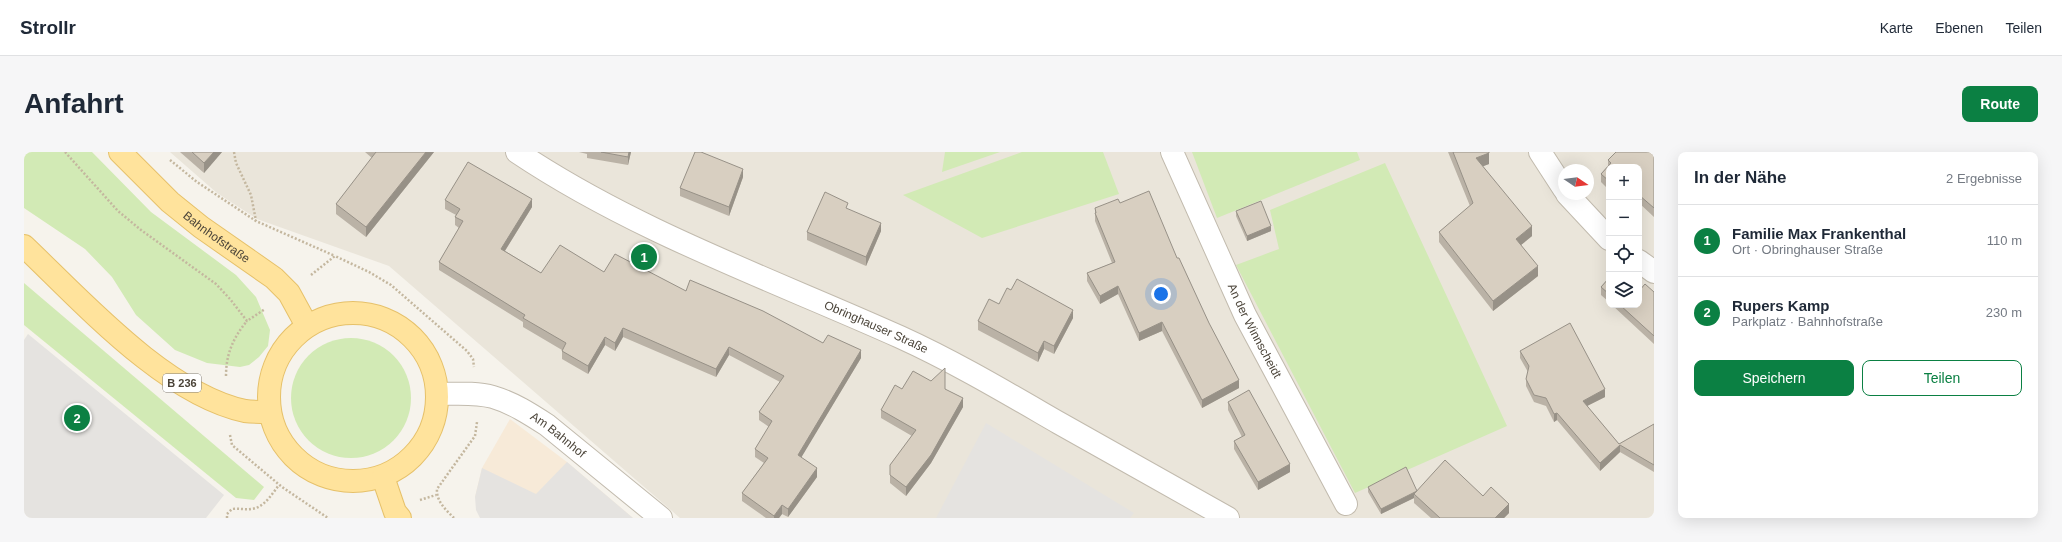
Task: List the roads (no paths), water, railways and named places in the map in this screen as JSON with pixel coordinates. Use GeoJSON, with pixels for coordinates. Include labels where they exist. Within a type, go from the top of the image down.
{"type":"FeatureCollection","features":[{"type":"Feature","properties":{"kind":"main road","name":"Bahnhofstraße"},"geometry":{"type":"LineString","coordinates":[[120,152],[170,202],[201,227],[274,278],[289,293],[307,326]]}},
{"type":"Feature","properties":{"kind":"main road","name":"B 236"},"geometry":{"type":"LineString","coordinates":[[24,246],[109,327],[159,369],[195,392],[245,411],[269,412]]}},
{"type":"Feature","properties":{"kind":"main road"},"geometry":{"type":"LineString","coordinates":[[354,314],[381,319],[399,327],[422,348],[430,360],[435,374],[437,394],[433,421],[422,444],[405,463],[383,476],[360,482],[334,480],[312,472],[292,456],[278,436],[269,412],[270,386],[277,361],[287,344],[307,326],[327,317],[354,314]]}},
{"type":"Feature","properties":{"kind":"main road"},"geometry":{"type":"LineString","coordinates":[[383,476],[395,512],[400,518]]}},
{"type":"Feature","properties":{"kind":"street","name":"Obringhauser Straße"},"geometry":{"type":"LineString","coordinates":[[517,152],[548,173],[601,202],[736,267],[902,338],[997,388],[1228,518]]}},
{"type":"Feature","properties":{"kind":"street","name":"An der Winnscheidt"},"geometry":{"type":"LineString","coordinates":[[1172,152],[1245,315],[1346,504]]}},
{"type":"Feature","properties":{"kind":"street"},"geometry":{"type":"LineString","coordinates":[[1540,152],[1558,180]]}},
{"type":"Feature","properties":{"kind":"street"},"geometry":{"type":"LineString","coordinates":[[1573,200],[1606,236]]}},
{"type":"Feature","properties":{"kind":"street"},"geometry":{"type":"LineString","coordinates":[[1642,263],[1654,272]]}},
{"type":"Feature","properties":{"kind":"street","name":"Am Bahnhof"},"geometry":{"type":"LineString","coordinates":[[437,394],[476,394],[492,397],[527,413],[548,425],[661,518]]}},
{"type":"Feature","properties":{"kind":"place","name":"Familie Max Frankenthal"},"geometry":{"type":"Point","coordinates":[644,257]}},
{"type":"Feature","properties":{"kind":"place","name":"Rupers Kamp"},"geometry":{"type":"Point","coordinates":[77,418]}}]}
